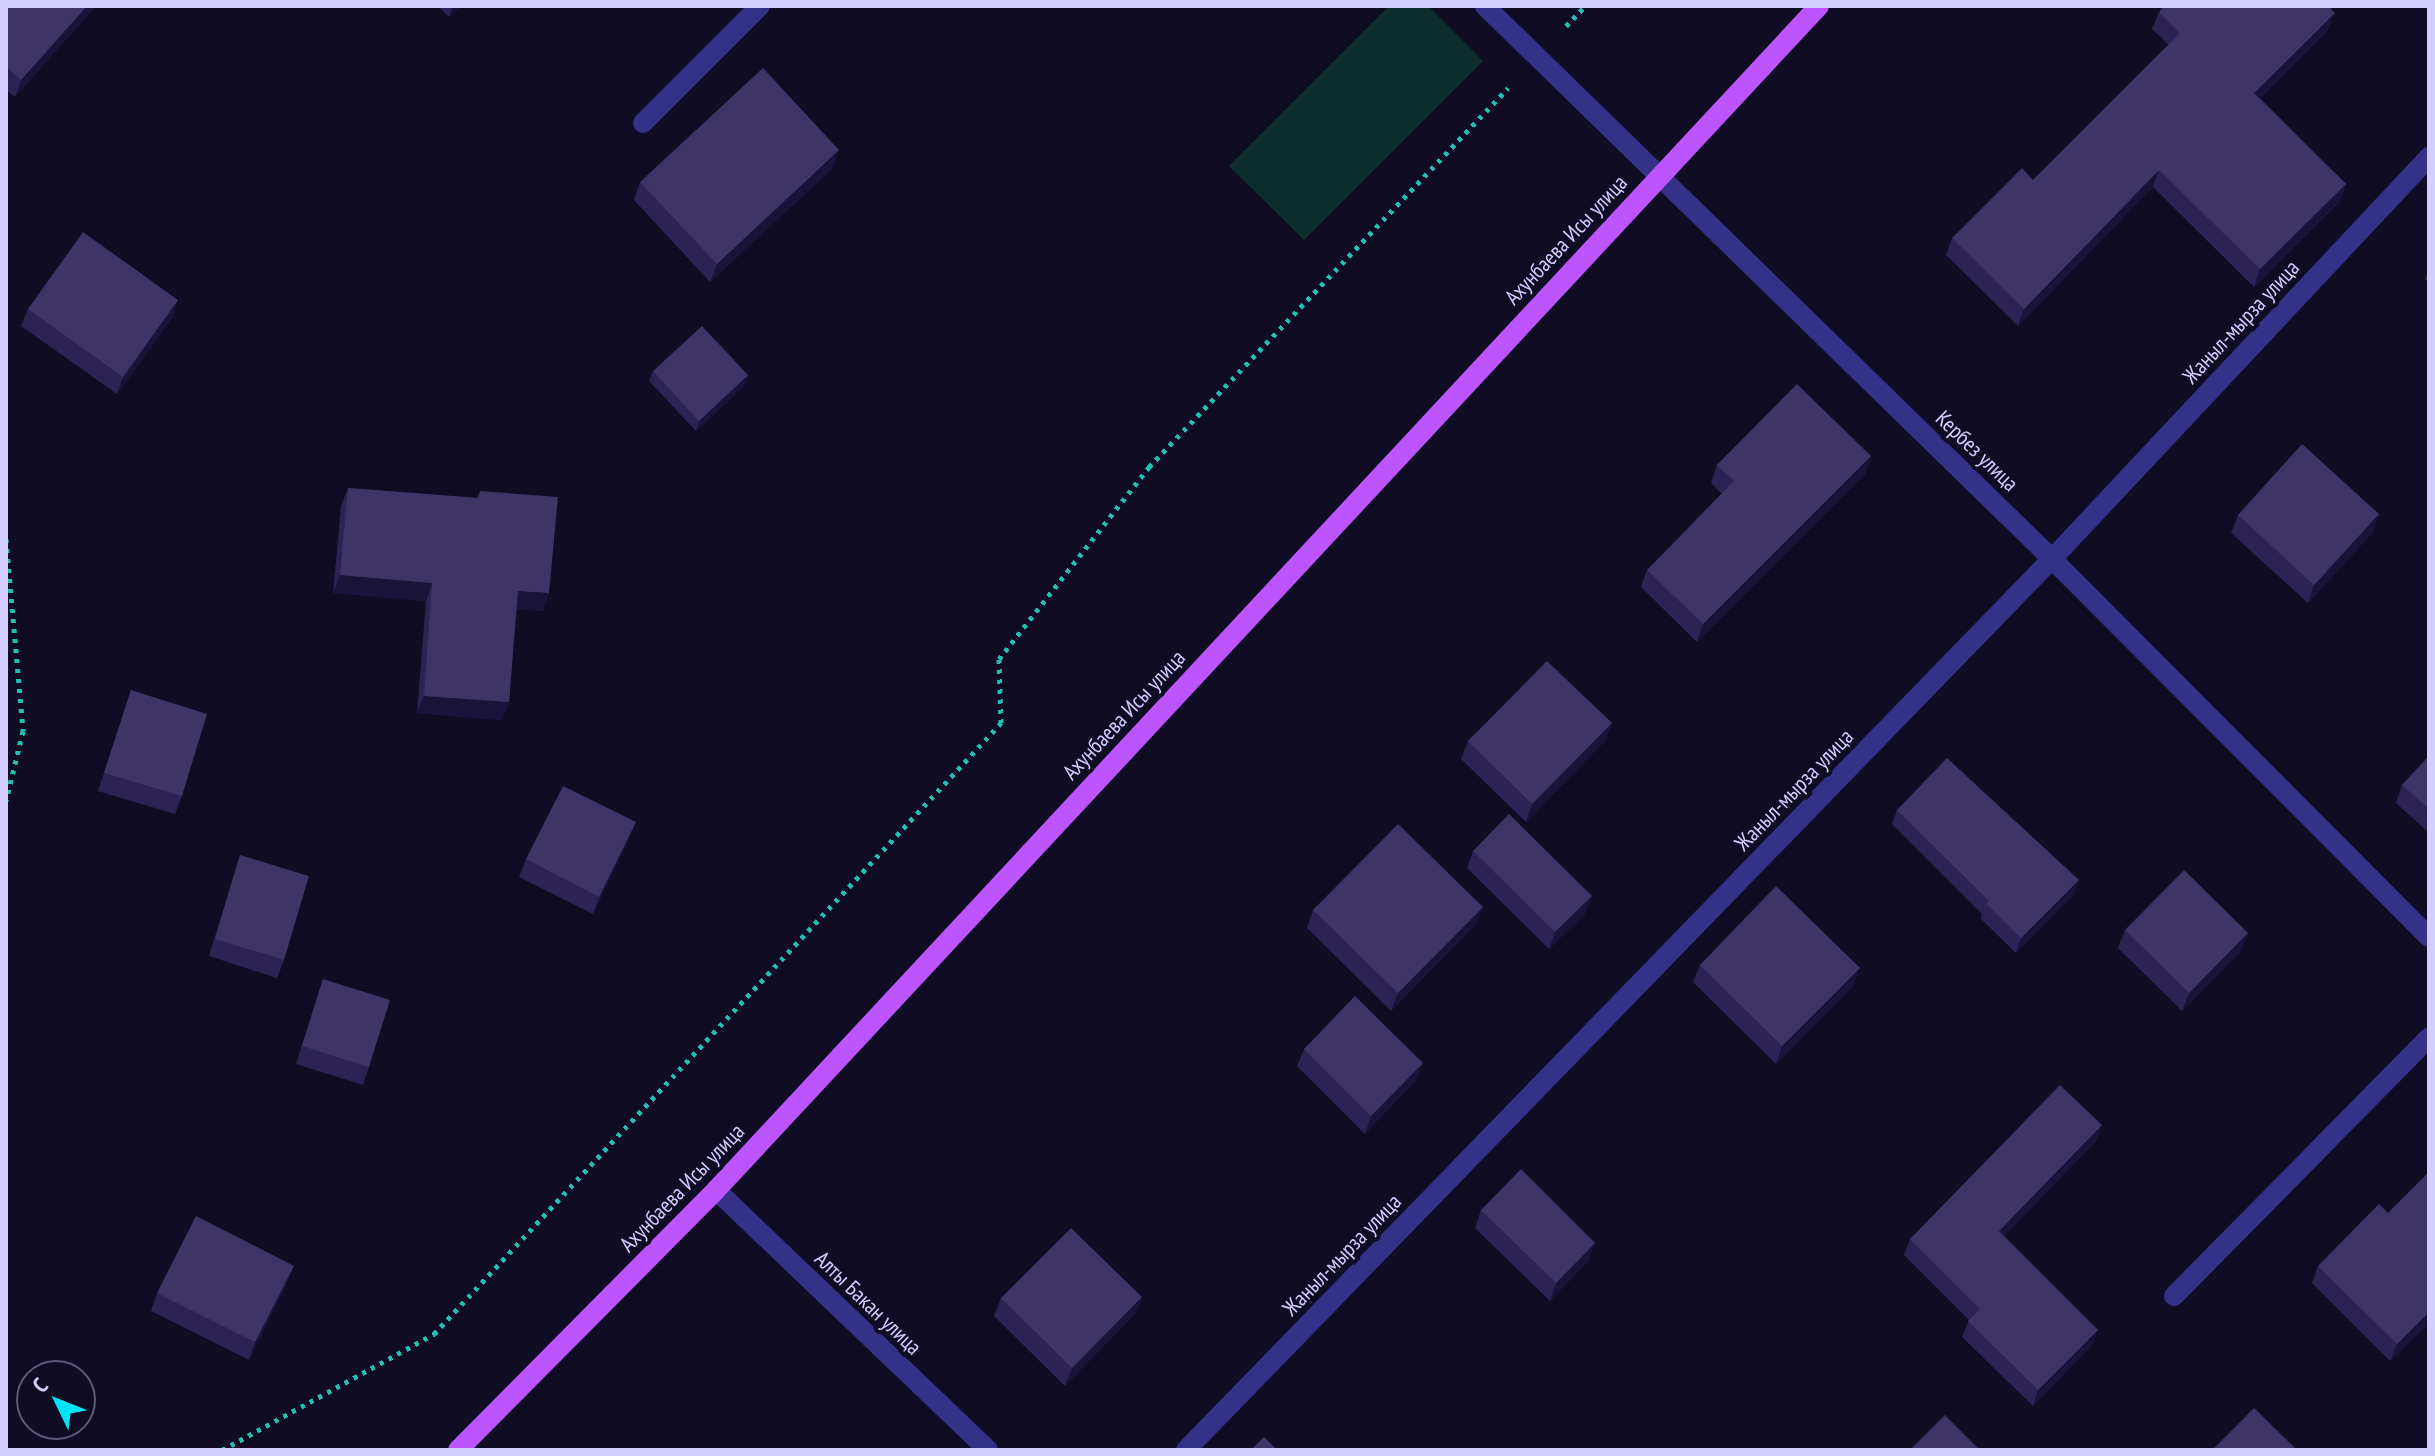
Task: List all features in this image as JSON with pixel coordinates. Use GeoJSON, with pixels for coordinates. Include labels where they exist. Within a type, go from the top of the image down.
{"type":"FeatureCollection","features":[{"type":"Feature","properties":{"kind":"main road","name":"Ахунбаева Исы улица"},"geometry":{"type":"LineString","coordinates":[[458,1450],[716,1190],[1819,6]]}},
{"type":"Feature","properties":{"kind":"street"},"geometry":{"type":"LineString","coordinates":[[643,123],[760,6]]}},
{"type":"Feature","properties":{"kind":"street","name":"Кербез улица"},"geometry":{"type":"LineString","coordinates":[[1485,6],[1535,59],[1659,175],[2052,559],[2429,937]]}},
{"type":"Feature","properties":{"kind":"street","name":"Жаныл-мырза улица"},"geometry":{"type":"LineString","coordinates":[[1186,1450],[2052,559],[2429,157]]}},
{"type":"Feature","properties":{"kind":"street"},"geometry":{"type":"LineString","coordinates":[[2174,1296],[2429,1037]]}},
{"type":"Feature","properties":{"kind":"street","name":"Алты Бакан улица"},"geometry":{"type":"LineString","coordinates":[[716,1190],[988,1450]]}},
{"type":"Feature","properties":{"kind":"path"},"geometry":{"type":"LineString","coordinates":[[222,1450],[434,1334],[1001,723],[999,659],[1149,467],[1585,6]]}},
{"type":"Feature","properties":{"kind":"path"},"geometry":{"type":"LineString","coordinates":[[6,539],[23,731],[6,801]]}},
{"type":"Feature","properties":{"kind":"green space"},"geometry":{"type":"Polygon","coordinates":[[[1389,6],[1428,6],[1483,61],[1304,240],[1229,166],[1389,6]]]}},
{"type":"Feature","properties":{"kind":"building"},"geometry":{"type":"Polygon","coordinates":[[[6,6],[87,6],[21,80],[6,66],[6,6]]]}},
{"type":"Feature","properties":{"kind":"building"},"geometry":{"type":"Polygon","coordinates":[[[2164,6],[2328,6],[2335,13],[2254,93],[2346,184],[2260,269],[2159,170],[2024,309],[1952,238],[2022,168],[2033,180],[2180,33],[2159,12],[2164,6]]]}},
{"type":"Feature","properties":{"kind":"building"},"geometry":{"type":"Polygon","coordinates":[[[763,68],[839,150],[717,264],[640,182],[763,68]]]}},
{"type":"Feature","properties":{"kind":"building"},"geometry":{"type":"Polygon","coordinates":[[[83,232],[178,300],[123,377],[28,309],[83,232]]]}},
{"type":"Feature","properties":{"kind":"building"},"geometry":{"type":"Polygon","coordinates":[[[702,326],[748,375],[699,421],[653,371],[702,326]]]}},
{"type":"Feature","properties":{"kind":"building"},"geometry":{"type":"Polygon","coordinates":[[[1797,384],[1871,456],[1703,624],[1647,570],[1734,481],[1717,465],[1797,384]]]}},
{"type":"Feature","properties":{"kind":"building"},"geometry":{"type":"Polygon","coordinates":[[[2302,444],[2379,514],[2314,585],[2238,515],[2302,444]]]}},
{"type":"Feature","properties":{"kind":"building"},"geometry":{"type":"Polygon","coordinates":[[[348,488],[479,498],[480,491],[558,497],[549,593],[518,591],[509,702],[424,696],[432,583],[340,575],[348,488]]]}},
{"type":"Feature","properties":{"kind":"building"},"geometry":{"type":"Polygon","coordinates":[[[1547,661],[1612,723],[1532,804],[1468,741],[1547,661]]]}},
{"type":"Feature","properties":{"kind":"building"},"geometry":{"type":"Polygon","coordinates":[[[131,690],[207,714],[182,796],[104,773],[131,690]]]}},
{"type":"Feature","properties":{"kind":"building"},"geometry":{"type":"Polygon","coordinates":[[[2429,756],[2429,809],[2402,785],[2429,756]]]}},
{"type":"Feature","properties":{"kind":"building"},"geometry":{"type":"Polygon","coordinates":[[[1947,758],[2079,880],[2021,938],[1986,904],[1989,901],[1897,810],[1947,758]]]}},
{"type":"Feature","properties":{"kind":"building"},"geometry":{"type":"Polygon","coordinates":[[[563,786],[636,822],[599,897],[526,859],[563,786]]]}},
{"type":"Feature","properties":{"kind":"building"},"geometry":{"type":"Polygon","coordinates":[[[1509,814],[1592,896],[1555,932],[1473,851],[1509,814]]]}},
{"type":"Feature","properties":{"kind":"building"},"geometry":{"type":"Polygon","coordinates":[[[1398,824],[1483,907],[1398,993],[1313,910],[1398,824]]]}},
{"type":"Feature","properties":{"kind":"building"},"geometry":{"type":"Polygon","coordinates":[[[240,855],[309,876],[284,960],[215,939],[240,855]]]}},
{"type":"Feature","properties":{"kind":"building"},"geometry":{"type":"Polygon","coordinates":[[[2184,870],[2248,933],[2189,993],[2125,930],[2184,870]]]}},
{"type":"Feature","properties":{"kind":"building"},"geometry":{"type":"Polygon","coordinates":[[[1776,886],[1860,968],[1782,1046],[1700,965],[1776,886]]]}},
{"type":"Feature","properties":{"kind":"building"},"geometry":{"type":"Polygon","coordinates":[[[323,979],[390,1000],[369,1067],[302,1046],[323,979]]]}},
{"type":"Feature","properties":{"kind":"building"},"geometry":{"type":"Polygon","coordinates":[[[1355,996],[1423,1063],[1371,1116],[1304,1049],[1355,996]]]}},
{"type":"Feature","properties":{"kind":"building"},"geometry":{"type":"Polygon","coordinates":[[[2060,1085],[2102,1125],[1999,1231],[2098,1330],[2038,1390],[1968,1321],[1980,1309],[1910,1239],[2060,1085]]]}},
{"type":"Feature","properties":{"kind":"building"},"geometry":{"type":"Polygon","coordinates":[[[1521,1169],[1595,1243],[1556,1283],[1481,1210],[1521,1169]]]}},
{"type":"Feature","properties":{"kind":"building"},"geometry":{"type":"Polygon","coordinates":[[[2429,1172],[2429,1312],[2397,1344],[2318,1266],[2379,1204],[2388,1213],[2429,1172]]]}},
{"type":"Feature","properties":{"kind":"building"},"geometry":{"type":"Polygon","coordinates":[[[196,1216],[294,1266],[255,1342],[157,1293],[196,1216]]]}},
{"type":"Feature","properties":{"kind":"building"},"geometry":{"type":"Polygon","coordinates":[[[1071,1228],[1142,1297],[1072,1368],[1001,1298],[1071,1228]]]}},
{"type":"Feature","properties":{"kind":"building"},"geometry":{"type":"Polygon","coordinates":[[[2254,1408],[2297,1450],[2212,1450],[2254,1408]]]}},
{"type":"Feature","properties":{"kind":"building"},"geometry":{"type":"Polygon","coordinates":[[[1945,1415],[1980,1450],[1910,1450],[1945,1415]]]}},
{"type":"Feature","properties":{"kind":"building"},"geometry":{"type":"Polygon","coordinates":[[[1264,1437],[1277,1450],[1251,1450],[1264,1437]]]}}]}
